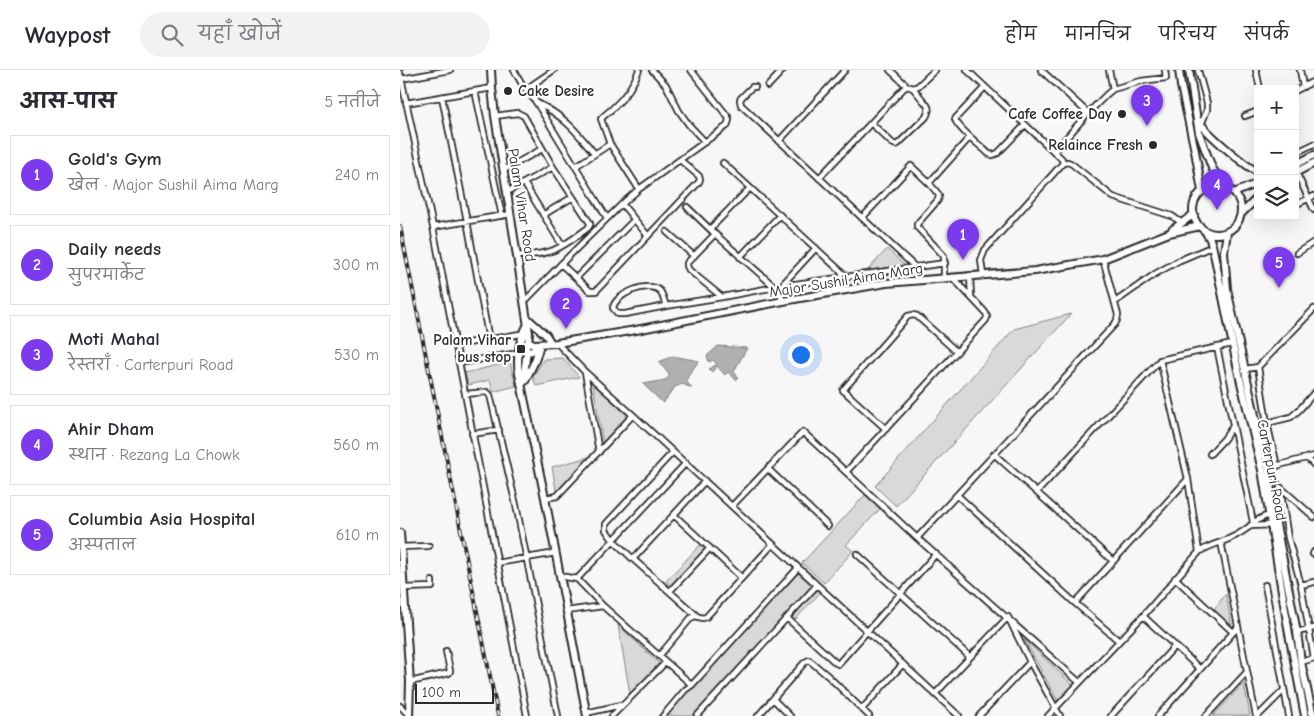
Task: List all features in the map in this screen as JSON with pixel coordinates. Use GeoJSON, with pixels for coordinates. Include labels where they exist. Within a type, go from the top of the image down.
{"type":"FeatureCollection","features":[{"type":"Feature","properties":{"kind":"street"},"geometry":{"type":"LineString","coordinates":[[450,70],[401,76],[456,345],[527,716]]}},
{"type":"Feature","properties":{"kind":"street","name":"Palam Vihar Road"},"geometry":{"type":"LineString","coordinates":[[491,70],[495,116],[527,321],[526,333],[531,347],[523,387]]}},
{"type":"Feature","properties":{"kind":"street"},"geometry":{"type":"LineString","coordinates":[[514,70],[536,102],[607,218]]}},
{"type":"Feature","properties":{"kind":"street"},"geometry":{"type":"LineString","coordinates":[[526,89],[554,70]]}},
{"type":"Feature","properties":{"kind":"street"},"geometry":{"type":"LineString","coordinates":[[639,70],[624,96],[601,117],[601,120],[610,144],[640,189]]}},
{"type":"Feature","properties":{"kind":"street"},"geometry":{"type":"LineString","coordinates":[[652,70],[666,85],[679,111],[689,125],[705,142]]}},
{"type":"Feature","properties":{"kind":"street"},"geometry":{"type":"LineString","coordinates":[[524,302],[622,204],[727,126],[728,117],[691,70]]}},
{"type":"Feature","properties":{"kind":"street"},"geometry":{"type":"LineString","coordinates":[[768,86],[783,70]]}},
{"type":"Feature","properties":{"kind":"street"},"geometry":{"type":"LineString","coordinates":[[779,140],[845,70]]}},
{"type":"Feature","properties":{"kind":"street"},"geometry":{"type":"LineString","coordinates":[[872,123],[896,145],[928,113],[929,108],[913,88],[907,86],[890,70]]}},
{"type":"Feature","properties":{"kind":"street"},"geometry":{"type":"LineString","coordinates":[[913,88],[918,86],[935,70]]}},
{"type":"Feature","properties":{"kind":"street"},"geometry":{"type":"LineString","coordinates":[[967,70],[1062,159],[1063,163]]}},
{"type":"Feature","properties":{"kind":"street"},"geometry":{"type":"LineString","coordinates":[[1041,70],[1088,112]]}},
{"type":"Feature","properties":{"kind":"street"},"geometry":{"type":"LineString","coordinates":[[1108,70],[1113,89]]}},
{"type":"Feature","properties":{"kind":"street"},"geometry":{"type":"LineString","coordinates":[[1054,152],[1088,112],[1113,89],[1141,81],[1166,78],[1165,70]]}},
{"type":"Feature","properties":{"kind":"street"},"geometry":{"type":"LineString","coordinates":[[1179,70],[1202,191]]}},
{"type":"Feature","properties":{"kind":"street"},"geometry":{"type":"LineString","coordinates":[[1189,70],[1199,133],[1212,168],[1225,187]]}},
{"type":"Feature","properties":{"kind":"street"},"geometry":{"type":"LineString","coordinates":[[1198,70],[1207,103],[1201,125]]}},
{"type":"Feature","properties":{"kind":"street"},"geometry":{"type":"LineString","coordinates":[[1256,70],[1259,85]]}},
{"type":"Feature","properties":{"kind":"street"},"geometry":{"type":"LineString","coordinates":[[1300,70],[1303,87]]}},
{"type":"Feature","properties":{"kind":"street"},"geometry":{"type":"LineString","coordinates":[[1299,89],[1314,81]]}},
{"type":"Feature","properties":{"kind":"street"},"geometry":{"type":"LineString","coordinates":[[755,86],[741,98],[740,102],[746,109],[914,267]]}},
{"type":"Feature","properties":{"kind":"street"},"geometry":{"type":"LineString","coordinates":[[820,178],[907,86]]}},
{"type":"Feature","properties":{"kind":"street"},"geometry":{"type":"LineString","coordinates":[[984,87],[955,120],[970,137],[989,154],[993,155],[998,153],[1025,125]]}},
{"type":"Feature","properties":{"kind":"street"},"geometry":{"type":"LineString","coordinates":[[406,103],[492,88]]}},
{"type":"Feature","properties":{"kind":"street"},"geometry":{"type":"LineString","coordinates":[[475,91],[502,216]]}},
{"type":"Feature","properties":{"kind":"street"},"geometry":{"type":"LineString","coordinates":[[442,96],[489,340]]}},
{"type":"Feature","properties":{"kind":"street"},"geometry":{"type":"LineString","coordinates":[[536,102],[564,119],[595,154]]}},
{"type":"Feature","properties":{"kind":"street"},"geometry":{"type":"LineString","coordinates":[[495,116],[518,113],[524,116],[542,149],[590,225],[580,234],[555,250],[518,256]]}},
{"type":"Feature","properties":{"kind":"street"},"geometry":{"type":"LineString","coordinates":[[1245,116],[1254,113]]}},
{"type":"Feature","properties":{"kind":"street"},"geometry":{"type":"LineString","coordinates":[[1196,117],[1201,125],[1254,170]]}},
{"type":"Feature","properties":{"kind":"street"},"geometry":{"type":"LineString","coordinates":[[929,182],[970,137]]}},
{"type":"Feature","properties":{"kind":"street"},"geometry":{"type":"LineString","coordinates":[[576,166],[610,144]]}},
{"type":"Feature","properties":{"kind":"street"},"geometry":{"type":"LineString","coordinates":[[1299,151],[1314,144]]}},
{"type":"Feature","properties":{"kind":"street"},"geometry":{"type":"LineString","coordinates":[[504,170],[542,149]]}},
{"type":"Feature","properties":{"kind":"street"},"geometry":{"type":"LineString","coordinates":[[1299,163],[1314,155]]}},
{"type":"Feature","properties":{"kind":"street"},"geometry":{"type":"LineString","coordinates":[[561,264],[590,291],[596,292],[699,181],[700,178],[680,160]]}},
{"type":"Feature","properties":{"kind":"street"},"geometry":{"type":"LineString","coordinates":[[983,275],[981,260],[985,250],[1063,163],[1068,162],[1072,164],[1113,197],[1172,216],[1182,223]]}},
{"type":"Feature","properties":{"kind":"street"},"geometry":{"type":"LineString","coordinates":[[723,163],[847,277]]}},
{"type":"Feature","properties":{"kind":"street"},"geometry":{"type":"LineString","coordinates":[[1299,171],[1314,163]]}},
{"type":"Feature","properties":{"kind":"street"},"geometry":{"type":"LineString","coordinates":[[862,218],[911,166],[929,182],[938,194],[939,198],[917,224],[917,227],[944,256],[944,278]]}},
{"type":"Feature","properties":{"kind":"street"},"geometry":{"type":"LineString","coordinates":[[507,192],[553,167]]}},
{"type":"Feature","properties":{"kind":"street"},"geometry":{"type":"LineString","coordinates":[[1297,175],[1314,210]]}},
{"type":"Feature","properties":{"kind":"street"},"geometry":{"type":"LineString","coordinates":[[524,184],[563,245]]}},
{"type":"Feature","properties":{"kind":"street"},"geometry":{"type":"LineString","coordinates":[[1234,192],[1254,184]]}},
{"type":"Feature","properties":{"kind":"street"},"geometry":{"type":"LineString","coordinates":[[1241,214],[1240,203],[1234,192],[1220,186],[1210,187],[1202,191],[1196,199],[1193,208],[1196,221],[1202,229],[1212,234],[1223,233],[1232,229],[1238,222],[1241,214],[1254,201]]}},
{"type":"Feature","properties":{"kind":"street"},"geometry":{"type":"LineString","coordinates":[[710,229],[750,188]]}},
{"type":"Feature","properties":{"kind":"street"},"geometry":{"type":"LineString","coordinates":[[1299,203],[1314,196]]}},
{"type":"Feature","properties":{"kind":"street"},"geometry":{"type":"LineString","coordinates":[[543,215],[573,197]]}},
{"type":"Feature","properties":{"kind":"street"},"geometry":{"type":"LineString","coordinates":[[622,204],[648,236]]}},
{"type":"Feature","properties":{"kind":"street"},"geometry":{"type":"LineString","coordinates":[[687,207],[740,257],[778,287],[783,302]]}},
{"type":"Feature","properties":{"kind":"street"},"geometry":{"type":"LineString","coordinates":[[432,228],[511,214]]}},
{"type":"Feature","properties":{"kind":"street","name":"Major Sushil Aima Marg"},"geometry":{"type":"LineString","coordinates":[[531,347],[551,346],[554,343],[636,330],[877,285],[1035,271],[1103,260],[1169,233],[1194,214]]}},
{"type":"Feature","properties":{"kind":"street"},"geometry":{"type":"LineString","coordinates":[[740,257],[780,215]]}},
{"type":"Feature","properties":{"kind":"street"},"geometry":{"type":"LineString","coordinates":[[576,278],[634,220]]}},
{"type":"Feature","properties":{"kind":"street","name":"Major Sushil Aima Marg"},"geometry":{"type":"LineString","coordinates":[[1169,233],[1202,229]]}},
{"type":"Feature","properties":{"kind":"street","name":"Carterpuri Road"},"geometry":{"type":"LineString","coordinates":[[1202,229],[1210,239],[1212,246],[1232,344],[1262,470],[1297,632],[1301,662],[1313,716]]}},
{"type":"Feature","properties":{"kind":"street"},"geometry":{"type":"LineString","coordinates":[[666,232],[694,256]]}},
{"type":"Feature","properties":{"kind":"street","name":"Carterpuri Road"},"geometry":{"type":"LineString","coordinates":[[1227,232],[1224,252],[1227,289],[1268,468],[1271,515]]}},
{"type":"Feature","properties":{"kind":"street"},"geometry":{"type":"LineString","coordinates":[[715,234],[687,263],[687,266],[689,270],[722,297]]}},
{"type":"Feature","properties":{"kind":"street"},"geometry":{"type":"LineString","coordinates":[[1297,253],[1314,242]]}},
{"type":"Feature","properties":{"kind":"street"},"geometry":{"type":"LineString","coordinates":[[1115,302],[1155,274],[1178,261],[1212,246]]}},
{"type":"Feature","properties":{"kind":"street"},"geometry":{"type":"LineString","coordinates":[[778,287],[816,248]]}},
{"type":"Feature","properties":{"kind":"street"},"geometry":{"type":"LineString","coordinates":[[917,538],[1115,324],[1118,316],[1103,260]]}},
{"type":"Feature","properties":{"kind":"street"},"geometry":{"type":"LineString","coordinates":[[666,306],[662,293],[650,287],[639,288],[626,294],[617,300],[614,308],[616,312],[621,314],[778,287],[944,263]]}},
{"type":"Feature","properties":{"kind":"street"},"geometry":{"type":"LineString","coordinates":[[970,276],[972,298]]}},
{"type":"Feature","properties":{"kind":"street"},"geometry":{"type":"LineString","coordinates":[[846,472],[987,318],[984,310],[952,277]]}},
{"type":"Feature","properties":{"kind":"street"},"geometry":{"type":"LineString","coordinates":[[1245,369],[1258,368],[1314,309]]}},
{"type":"Feature","properties":{"kind":"street"},"geometry":{"type":"LineString","coordinates":[[886,429],[843,390],[908,316],[917,316],[956,352]]}},
{"type":"Feature","properties":{"kind":"street"},"geometry":{"type":"LineString","coordinates":[[527,321],[546,335],[634,414],[959,716]]}},
{"type":"Feature","properties":{"kind":"street"},"geometry":{"type":"LineString","coordinates":[[456,345],[526,333]]}},
{"type":"Feature","properties":{"kind":"street"},"geometry":{"type":"LineString","coordinates":[[526,333],[518,353],[518,368],[556,553],[586,715],[623,705]]}},
{"type":"Feature","properties":{"kind":"street"},"geometry":{"type":"LineString","coordinates":[[1037,492],[1160,360],[1232,344]]}},
{"type":"Feature","properties":{"kind":"street"},"geometry":{"type":"LineString","coordinates":[[459,363],[518,353],[531,347],[535,361],[523,387]]}},
{"type":"Feature","properties":{"kind":"street"},"geometry":{"type":"LineString","coordinates":[[1217,347],[1252,524]]}},
{"type":"Feature","properties":{"kind":"street"},"geometry":{"type":"LineString","coordinates":[[1160,360],[1188,479],[1199,552]]}},
{"type":"Feature","properties":{"kind":"street"},"geometry":{"type":"LineString","coordinates":[[1258,368],[1267,423],[1277,466]]}},
{"type":"Feature","properties":{"kind":"street"},"geometry":{"type":"LineString","coordinates":[[585,372],[599,452]]}},
{"type":"Feature","properties":{"kind":"street"},"geometry":{"type":"LineString","coordinates":[[465,394],[489,392],[499,430],[558,716]]}},
{"type":"Feature","properties":{"kind":"street"},"geometry":{"type":"LineString","coordinates":[[1267,423],[1291,416],[1314,393]]}},
{"type":"Feature","properties":{"kind":"street"},"geometry":{"type":"LineString","coordinates":[[545,498],[557,496],[634,414]]}},
{"type":"Feature","properties":{"kind":"street"},"geometry":{"type":"LineString","coordinates":[[1210,454],[1233,426]]}},
{"type":"Feature","properties":{"kind":"street"},"geometry":{"type":"LineString","coordinates":[[472,434],[499,430]]}},
{"type":"Feature","properties":{"kind":"street"},"geometry":{"type":"LineString","coordinates":[[732,506],[803,432],[917,538],[1080,682]]}},
{"type":"Feature","properties":{"kind":"street"},"geometry":{"type":"LineString","coordinates":[[674,452],[606,524],[606,530],[613,540],[633,559],[697,616],[703,618],[773,544]]}},
{"type":"Feature","properties":{"kind":"street"},"geometry":{"type":"LineString","coordinates":[[994,454],[1113,561]]}},
{"type":"Feature","properties":{"kind":"street"},"geometry":{"type":"LineString","coordinates":[[1268,468],[1314,456]]}},
{"type":"Feature","properties":{"kind":"street"},"geometry":{"type":"LineString","coordinates":[[1307,458],[1314,465]]}},
{"type":"Feature","properties":{"kind":"street"},"geometry":{"type":"LineString","coordinates":[[577,580],[686,463]]}},
{"type":"Feature","properties":{"kind":"street"},"geometry":{"type":"LineString","coordinates":[[768,469],[828,526]]}},
{"type":"Feature","properties":{"kind":"street"},"geometry":{"type":"LineString","coordinates":[[1075,603],[1188,479]]}},
{"type":"Feature","properties":{"kind":"street"},"geometry":{"type":"LineString","coordinates":[[633,559],[705,481]]}},
{"type":"Feature","properties":{"kind":"street"},"geometry":{"type":"LineString","coordinates":[[1270,489],[1280,487]]}},
{"type":"Feature","properties":{"kind":"street"},"geometry":{"type":"LineString","coordinates":[[1280,487],[1314,517]]}},
{"type":"Feature","properties":{"kind":"street"},"geometry":{"type":"LineString","coordinates":[[1280,487],[1288,538],[1312,629],[1314,658],[1301,662]]}},
{"type":"Feature","properties":{"kind":"street"},"geometry":{"type":"LineString","coordinates":[[957,495],[1119,641]]}},
{"type":"Feature","properties":{"kind":"street"},"geometry":{"type":"LineString","coordinates":[[674,515],[742,578]]}},
{"type":"Feature","properties":{"kind":"street"},"geometry":{"type":"LineString","coordinates":[[1048,716],[1143,616],[1199,552],[1271,515]]}},
{"type":"Feature","properties":{"kind":"street"},"geometry":{"type":"LineString","coordinates":[[1252,524],[1273,525]]}},
{"type":"Feature","properties":{"kind":"street","name":"Carterpuri Road"},"geometry":{"type":"LineString","coordinates":[[1273,525],[1289,634],[1305,716]]}},
{"type":"Feature","properties":{"kind":"street"},"geometry":{"type":"LineString","coordinates":[[400,533],[404,588],[402,608],[410,682],[409,716]]}},
{"type":"Feature","properties":{"kind":"street"},"geometry":{"type":"LineString","coordinates":[[1221,542],[1257,716]]}},
{"type":"Feature","properties":{"kind":"street"},"geometry":{"type":"LineString","coordinates":[[401,550],[429,546]]}},
{"type":"Feature","properties":{"kind":"street"},"geometry":{"type":"LineString","coordinates":[[670,591],[710,548]]}},
{"type":"Feature","properties":{"kind":"street"},"geometry":{"type":"LineString","coordinates":[[497,563],[556,553]]}},
{"type":"Feature","properties":{"kind":"street"},"geometry":{"type":"LineString","coordinates":[[857,554],[970,657]]}},
{"type":"Feature","properties":{"kind":"street"},"geometry":{"type":"LineString","coordinates":[[787,618],[837,664],[868,632],[936,554]]}},
{"type":"Feature","properties":{"kind":"street"},"geometry":{"type":"LineString","coordinates":[[663,716],[798,568]]}},
{"type":"Feature","properties":{"kind":"street"},"geometry":{"type":"LineString","coordinates":[[560,576],[577,580],[603,606],[692,685]]}},
{"type":"Feature","properties":{"kind":"street"},"geometry":{"type":"LineString","coordinates":[[1176,578],[1233,632]]}},
{"type":"Feature","properties":{"kind":"street"},"geometry":{"type":"LineString","coordinates":[[404,588],[432,587],[432,582]]}},
{"type":"Feature","properties":{"kind":"street"},"geometry":{"type":"LineString","coordinates":[[1300,585],[1314,582]]}},
{"type":"Feature","properties":{"kind":"street"},"geometry":{"type":"LineString","coordinates":[[697,716],[817,585]]}},
{"type":"Feature","properties":{"kind":"street"},"geometry":{"type":"LineString","coordinates":[[1265,585],[1289,716]]}},
{"type":"Feature","properties":{"kind":"street"},"geometry":{"type":"LineString","coordinates":[[566,611],[603,606]]}},
{"type":"Feature","properties":{"kind":"street"},"geometry":{"type":"LineString","coordinates":[[659,656],[692,618],[697,616]]}},
{"type":"Feature","properties":{"kind":"street"},"geometry":{"type":"LineString","coordinates":[[1143,616],[1200,669]]}},
{"type":"Feature","properties":{"kind":"street"},"geometry":{"type":"LineString","coordinates":[[935,694],[1008,617]]}},
{"type":"Feature","properties":{"kind":"street"},"geometry":{"type":"LineString","coordinates":[[1008,617],[1060,716]]}},
{"type":"Feature","properties":{"kind":"street"},"geometry":{"type":"LineString","coordinates":[[1158,716],[1238,627]]}},
{"type":"Feature","properties":{"kind":"street"},"geometry":{"type":"LineString","coordinates":[[1297,632],[1312,629]]}},
{"type":"Feature","properties":{"kind":"street"},"geometry":{"type":"LineString","coordinates":[[1111,716],[1175,646]]}},
{"type":"Feature","properties":{"kind":"street"},"geometry":{"type":"LineString","coordinates":[[410,682],[449,673],[446,651]]}},
{"type":"Feature","properties":{"kind":"street"},"geometry":{"type":"LineString","coordinates":[[758,716],[805,662],[809,660],[870,716]]}},
{"type":"Feature","properties":{"kind":"street"},"geometry":{"type":"LineString","coordinates":[[612,716],[666,662]]}},
{"type":"Feature","properties":{"kind":"street"},"geometry":{"type":"LineString","coordinates":[[979,716],[1030,662]]}},
{"type":"Feature","properties":{"kind":"street"},"geometry":{"type":"LineString","coordinates":[[862,709],[903,664]]}},
{"type":"Feature","properties":{"kind":"street"},"geometry":{"type":"LineString","coordinates":[[1206,716],[1247,672]]}},
{"type":"Feature","properties":{"kind":"street"},"geometry":{"type":"LineString","coordinates":[[1257,716],[1284,690]]}},
{"type":"Feature","properties":{"kind":"street"},"geometry":{"type":"LineString","coordinates":[[773,700],[790,716]]}},
{"type":"Feature","properties":{"kind":"street"},"geometry":{"type":"LineString","coordinates":[[400,706],[409,716]]}},
{"type":"Feature","properties":{"kind":"street"},"geometry":{"type":"LineString","coordinates":[[949,716],[953,711]]}},
{"type":"Feature","properties":{"kind":"shaded area"},"geometry":{"type":"Polygon","coordinates":[[[887,249],[906,267],[867,271],[887,249]]]}},
{"type":"Feature","properties":{"kind":"shaded area"},"geometry":{"type":"Polygon","coordinates":[[[1071,314],[896,506],[875,486],[1014,329],[1071,314]]]}},
{"type":"Feature","properties":{"kind":"shaded area"},"geometry":{"type":"Polygon","coordinates":[[[718,346],[747,348],[734,371],[738,378],[736,380],[728,372],[725,375],[717,366],[712,372],[709,369],[717,364],[713,360],[709,362],[707,356],[718,346]]]}},
{"type":"Feature","properties":{"kind":"shaded area"},"geometry":{"type":"Polygon","coordinates":[[[673,356],[699,361],[686,381],[692,388],[682,384],[675,387],[663,403],[643,384],[665,380],[670,376],[659,362],[673,356]]]}},
{"type":"Feature","properties":{"kind":"shaded area"},"geometry":{"type":"Polygon","coordinates":[[[563,358],[579,377],[536,386],[533,376],[544,359],[563,358]]]}},
{"type":"Feature","properties":{"kind":"shaded area"},"geometry":{"type":"Polygon","coordinates":[[[510,362],[516,386],[493,392],[490,380],[468,385],[465,373],[510,362]]]}},
{"type":"Feature","properties":{"kind":"shaded area"},"geometry":{"type":"Polygon","coordinates":[[[593,384],[628,416],[603,444],[593,384]]]}},
{"type":"Feature","properties":{"kind":"shaded area"},"geometry":{"type":"Polygon","coordinates":[[[593,456],[557,495],[552,467],[593,456]]]}},
{"type":"Feature","properties":{"kind":"shaded area"},"geometry":{"type":"Polygon","coordinates":[[[865,495],[880,509],[846,545],[853,551],[824,583],[802,563],[865,495]]]}},
{"type":"Feature","properties":{"kind":"shaded area"},"geometry":{"type":"Polygon","coordinates":[[[701,544],[706,548],[671,586],[666,581],[701,544]]]}},
{"type":"Feature","properties":{"kind":"shaded area"},"geometry":{"type":"Polygon","coordinates":[[[798,573],[820,593],[794,621],[786,614],[694,716],[658,716],[687,684],[692,688],[798,573]]]}},
{"type":"Feature","properties":{"kind":"shaded area"},"geometry":{"type":"Polygon","coordinates":[[[1226,594],[1232,627],[1213,610],[1226,594]]]}},
{"type":"Feature","properties":{"kind":"shaded area"},"geometry":{"type":"Polygon","coordinates":[[[618,625],[659,663],[630,694],[618,625]]]}},
{"type":"Feature","properties":{"kind":"shaded area"},"geometry":{"type":"Polygon","coordinates":[[[1024,639],[1075,687],[1059,703],[1024,639]]]}},
{"type":"Feature","properties":{"kind":"shaded area"},"geometry":{"type":"Polygon","coordinates":[[[1244,683],[1250,716],[1213,716],[1244,683]]]}},
{"type":"Feature","properties":{"kind":"railway"},"geometry":{"type":"LineString","coordinates":[[400,226],[498,716]]}},
{"type":"Feature","properties":{"kind":"place","name":"Cake Desire"},"geometry":{"type":"Point","coordinates":[508,91]}},
{"type":"Feature","properties":{"kind":"place","name":"Cafe Coffee Day"},"geometry":{"type":"Point","coordinates":[1122,114]}},
{"type":"Feature","properties":{"kind":"place","name":"Moti Mahal"},"geometry":{"type":"Point","coordinates":[1147,126]}},
{"type":"Feature","properties":{"kind":"place","name":"Relaince Fresh"},"geometry":{"type":"Point","coordinates":[1153,145]}},
{"type":"Feature","properties":{"kind":"place","name":"Ahir Dham"},"geometry":{"type":"Point","coordinates":[1217,210]}},
{"type":"Feature","properties":{"kind":"place","name":"Gold's Gym"},"geometry":{"type":"Point","coordinates":[963,260]}},
{"type":"Feature","properties":{"kind":"place","name":"Columbia Asia Hospital"},"geometry":{"type":"Point","coordinates":[1279,288]}},
{"type":"Feature","properties":{"kind":"place","name":"Daily needs"},"geometry":{"type":"Point","coordinates":[566,329]}},
{"type":"Feature","properties":{"kind":"place","name":"Palam Vihar bus stop"},"geometry":{"type":"Point","coordinates":[521,349]}}]}
